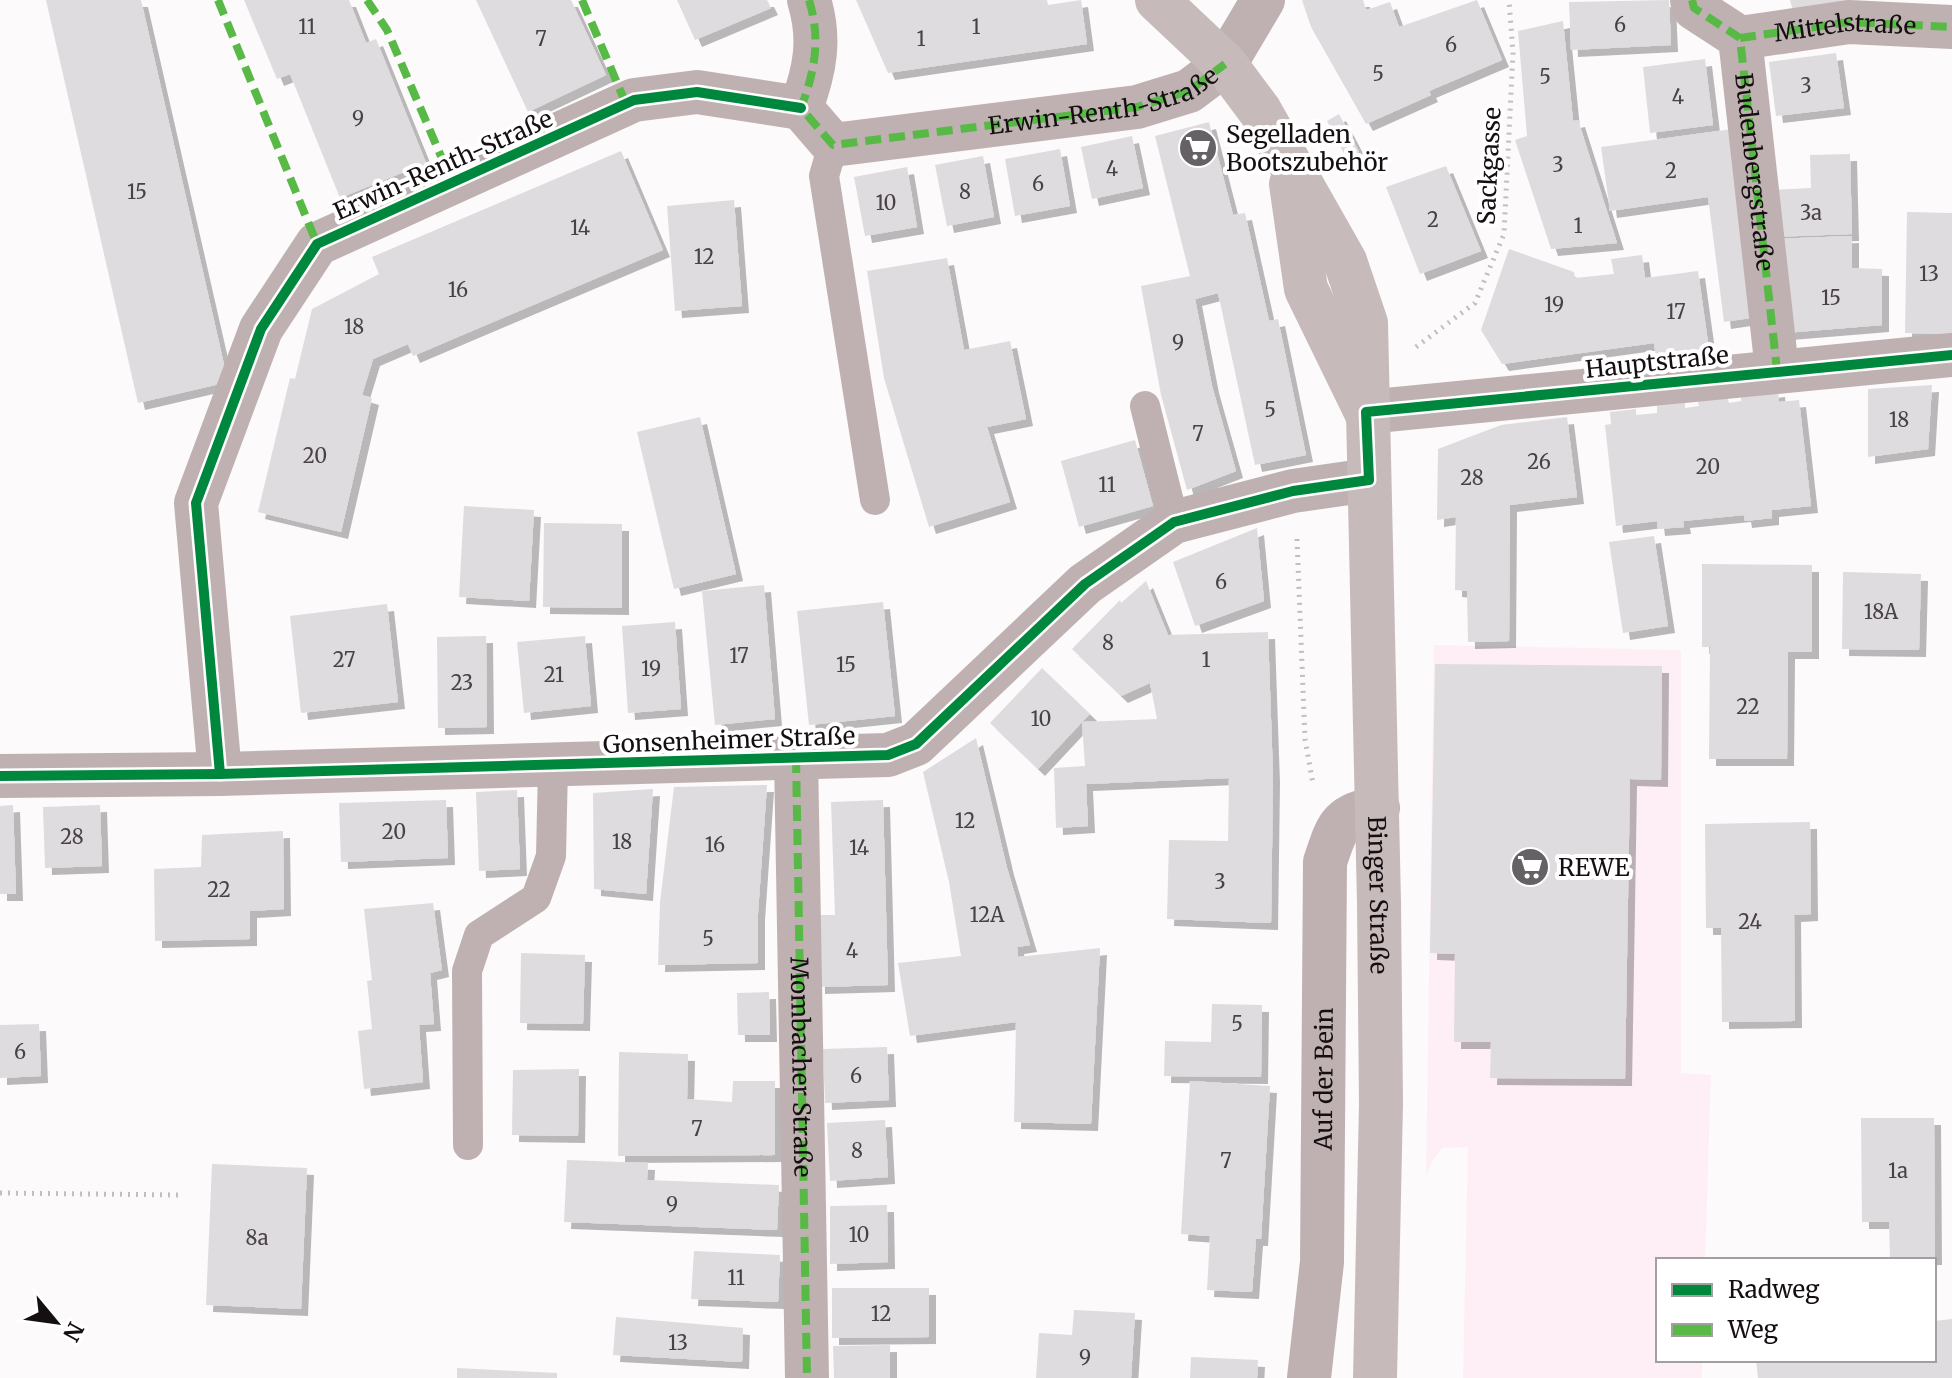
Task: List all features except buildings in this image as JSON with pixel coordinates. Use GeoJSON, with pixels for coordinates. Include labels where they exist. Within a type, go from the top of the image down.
{"type":"FeatureCollection","features":[{"type":"Feature","properties":{"kind":"main road","name":"Binger Straße"},"geometry":{"type":"LineString","coordinates":[[1157,0],[1225,64],[1260,111],[1288,162],[1306,289],[1366,412],[1378,808],[1381,1104],[1375,1378]]}},
{"type":"Feature","properties":{"kind":"street"},"geometry":{"type":"LineString","coordinates":[[809,0],[817,27],[815,72],[801,108],[833,145]]}},
{"type":"Feature","properties":{"kind":"street"},"geometry":{"type":"LineString","coordinates":[[1225,64],[1263,0]]}},
{"type":"Feature","properties":{"kind":"street"},"geometry":{"type":"LineString","coordinates":[[1692,0],[1694,8],[1740,38]]}},
{"type":"Feature","properties":{"kind":"street","name":"Mittelstraße"},"geometry":{"type":"LineString","coordinates":[[1740,38],[1849,22],[1952,27]]}},
{"type":"Feature","properties":{"kind":"street","name":"Budenbergstraße"},"geometry":{"type":"LineString","coordinates":[[1740,38],[1777,370]]}},
{"type":"Feature","properties":{"kind":"street","name":"Erwin-Renth-Straße"},"geometry":{"type":"LineString","coordinates":[[833,145],[1137,107],[1189,91],[1225,64]]}},
{"type":"Feature","properties":{"kind":"street","name":"Erwin-Renth-Straße"},"geometry":{"type":"LineString","coordinates":[[220,774],[196,503],[261,329],[317,244],[634,100],[697,92],[801,108]]}},
{"type":"Feature","properties":{"kind":"street","name":"Hauptstraße"},"geometry":{"type":"LineString","coordinates":[[1366,412],[1952,355]]}},
{"type":"Feature","properties":{"kind":"street","name":"Gonsenheimer Straße"},"geometry":{"type":"LineString","coordinates":[[0,776],[220,774],[888,755],[916,744],[1085,584],[1174,522],[1293,491],[1369,480]]}},
{"type":"Feature","properties":{"kind":"street","name":"Mombacher Straße"},"geometry":{"type":"LineString","coordinates":[[796,757],[807,1378]]}},
{"type":"Feature","properties":{"kind":"street","name":"Auf der Bein"},"geometry":{"type":"LineString","coordinates":[[1309,1378],[1322,1262],[1325,862],[1341,822],[1353,813],[1378,808]]}},
{"type":"Feature","properties":{"kind":"lane"},"geometry":{"type":"LineString","coordinates":[[833,145],[824,176],[875,500]]}},
{"type":"Feature","properties":{"kind":"lane"},"geometry":{"type":"LineString","coordinates":[[1145,406],[1174,522]]}},
{"type":"Feature","properties":{"kind":"lane"},"geometry":{"type":"LineString","coordinates":[[468,1145],[467,971],[479,935],[536,898],[551,856],[553,766]]}},
{"type":"Feature","properties":{"kind":"path"},"geometry":{"type":"LineString","coordinates":[[1296,529],[1305,739],[1313,785]]}},
{"type":"Feature","properties":{"kind":"path"},"geometry":{"type":"LineString","coordinates":[[0,1193],[180,1195]]}},
{"type":"Feature","properties":{"kind":"shaded area"},"geometry":{"type":"Polygon","coordinates":[[[1434,645],[1681,650],[1681,1073],[1711,1075],[1705,1258],[1656,1258],[1656,1362],[1702,1362],[1702,1378],[1463,1378],[1468,1147],[1442,1148],[1426,1177],[1434,645]]]}},
{"type":"Feature","properties":{"kind":"marked path"},"geometry":{"type":"LineString","coordinates":[[218,0],[317,244]]}},
{"type":"Feature","properties":{"kind":"marked path"},"geometry":{"type":"LineString","coordinates":[[367,0],[387,30],[452,182]]}},
{"type":"Feature","properties":{"kind":"marked path"},"geometry":{"type":"LineString","coordinates":[[582,0],[626,104]]}},
{"type":"Feature","properties":{"kind":"marked path"},"geometry":{"type":"LineString","coordinates":[[809,0],[815,28],[815,54],[801,108],[833,145],[1137,107],[1189,91],[1225,64]]}},
{"type":"Feature","properties":{"kind":"marked path"},"geometry":{"type":"LineString","coordinates":[[1692,0],[1694,8],[1740,38],[1777,370]]}},
{"type":"Feature","properties":{"kind":"marked path"},"geometry":{"type":"LineString","coordinates":[[1740,38],[1849,22],[1952,27]]}},
{"type":"Feature","properties":{"kind":"marked path"},"geometry":{"type":"LineString","coordinates":[[796,757],[807,1378]]}},
{"type":"Feature","properties":{"kind":"cycle path"},"geometry":{"type":"LineString","coordinates":[[220,774],[196,503],[261,329],[317,244],[634,100],[697,92],[801,108]]}},
{"type":"Feature","properties":{"kind":"cycle path"},"geometry":{"type":"LineString","coordinates":[[0,776],[220,774],[888,755],[916,744],[1085,584],[1174,522],[1293,491],[1369,480],[1366,412],[1952,355]]}},
{"type":"Feature","properties":{"kind":"place","name":"Segelladen Bootszubehör"},"geometry":{"type":"Point","coordinates":[1198,148]}},
{"type":"Feature","properties":{"kind":"place","name":"REWE"},"geometry":{"type":"Point","coordinates":[1530,867]}}]}
